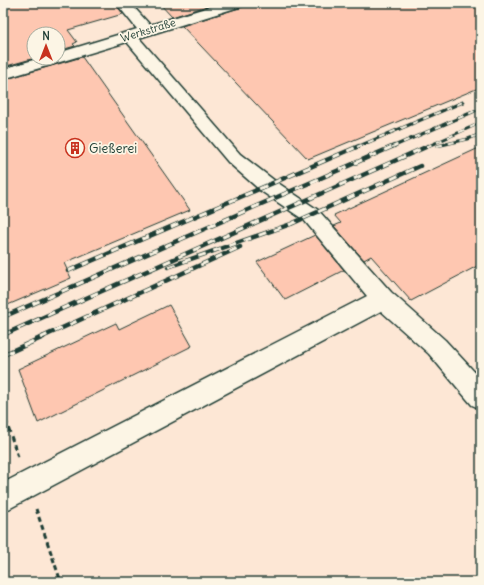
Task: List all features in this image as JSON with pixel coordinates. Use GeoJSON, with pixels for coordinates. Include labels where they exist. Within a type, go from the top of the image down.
{"type":"FeatureCollection","features":[{"type":"Feature","properties":{"kind":"lane"},"geometry":{"type":"LineString","coordinates":[[123,3],[138,33],[234,158],[268,186],[311,215],[384,298],[437,347],[481,397]]}},
{"type":"Feature","properties":{"kind":"lane","name":"Werkstraße"},"geometry":{"type":"LineString","coordinates":[[66,55],[237,3]]}},
{"type":"Feature","properties":{"kind":"lane","name":"Werkstraße"},"geometry":{"type":"LineString","coordinates":[[3,74],[30,66]]}},
{"type":"Feature","properties":{"kind":"lane"},"geometry":{"type":"LineString","coordinates":[[3,498],[384,298]]}},
{"type":"Feature","properties":{"kind":"shaded area"},"geometry":{"type":"Polygon","coordinates":[[[3,3],[481,3],[481,582],[3,582],[3,3]]]}},
{"type":"Feature","properties":{"kind":"building"},"geometry":{"type":"Polygon","coordinates":[[[3,3],[115,3],[123,14],[68,30],[77,42],[73,44],[75,46],[66,49],[66,26],[26,26],[26,61],[3,67],[3,3]]]}},
{"type":"Feature","properties":{"kind":"building"},"geometry":{"type":"Polygon","coordinates":[[[159,3],[217,3],[172,17],[159,3]]]}},
{"type":"Feature","properties":{"kind":"building"},"geometry":{"type":"Polygon","coordinates":[[[245,3],[481,3],[481,87],[308,159],[182,26],[242,7],[245,3]]]}},
{"type":"Feature","properties":{"kind":"building","name":"Gießerei"},"geometry":{"type":"Polygon","coordinates":[[[82,57],[190,210],[64,263],[71,278],[3,307],[3,80],[51,66],[66,66],[66,62],[82,57]]]}},
{"type":"Feature","properties":{"kind":"building"},"geometry":{"type":"Polygon","coordinates":[[[481,147],[481,264],[411,301],[371,256],[364,260],[334,226],[341,223],[334,215],[481,147]]]}},
{"type":"Feature","properties":{"kind":"building"},"geometry":{"type":"Polygon","coordinates":[[[315,235],[344,270],[285,300],[257,262],[315,235]]]}},
{"type":"Feature","properties":{"kind":"building"},"geometry":{"type":"Polygon","coordinates":[[[169,305],[192,346],[38,423],[18,369],[116,323],[119,329],[169,305]]]}},
{"type":"Feature","properties":{"kind":"railway"},"geometry":{"type":"LineString","coordinates":[[357,147],[463,102]]}},
{"type":"Feature","properties":{"kind":"railway"},"geometry":{"type":"LineString","coordinates":[[392,147],[475,111]]}},
{"type":"Feature","properties":{"kind":"railway"},"geometry":{"type":"LineString","coordinates":[[426,147],[478,124]]}},
{"type":"Feature","properties":{"kind":"railway"},"geometry":{"type":"LineString","coordinates":[[437,146],[468,139],[481,134]]}},
{"type":"Feature","properties":{"kind":"railway"},"geometry":{"type":"LineString","coordinates":[[68,271],[359,146]]}},
{"type":"Feature","properties":{"kind":"railway"},"geometry":{"type":"LineString","coordinates":[[3,317],[394,146]]}},
{"type":"Feature","properties":{"kind":"railway"},"geometry":{"type":"LineString","coordinates":[[3,335],[428,146]]}},
{"type":"Feature","properties":{"kind":"railway"},"geometry":{"type":"LineString","coordinates":[[168,267],[291,224],[420,166]]}},
{"type":"Feature","properties":{"kind":"railway"},"geometry":{"type":"LineString","coordinates":[[40,338],[240,247]]}},
{"type":"Feature","properties":{"kind":"railway"},"geometry":{"type":"LineString","coordinates":[[3,355],[43,337]]}},
{"type":"Feature","properties":{"kind":"place","name":"Gießerei"},"geometry":{"type":"Point","coordinates":[75,148]}}]}
